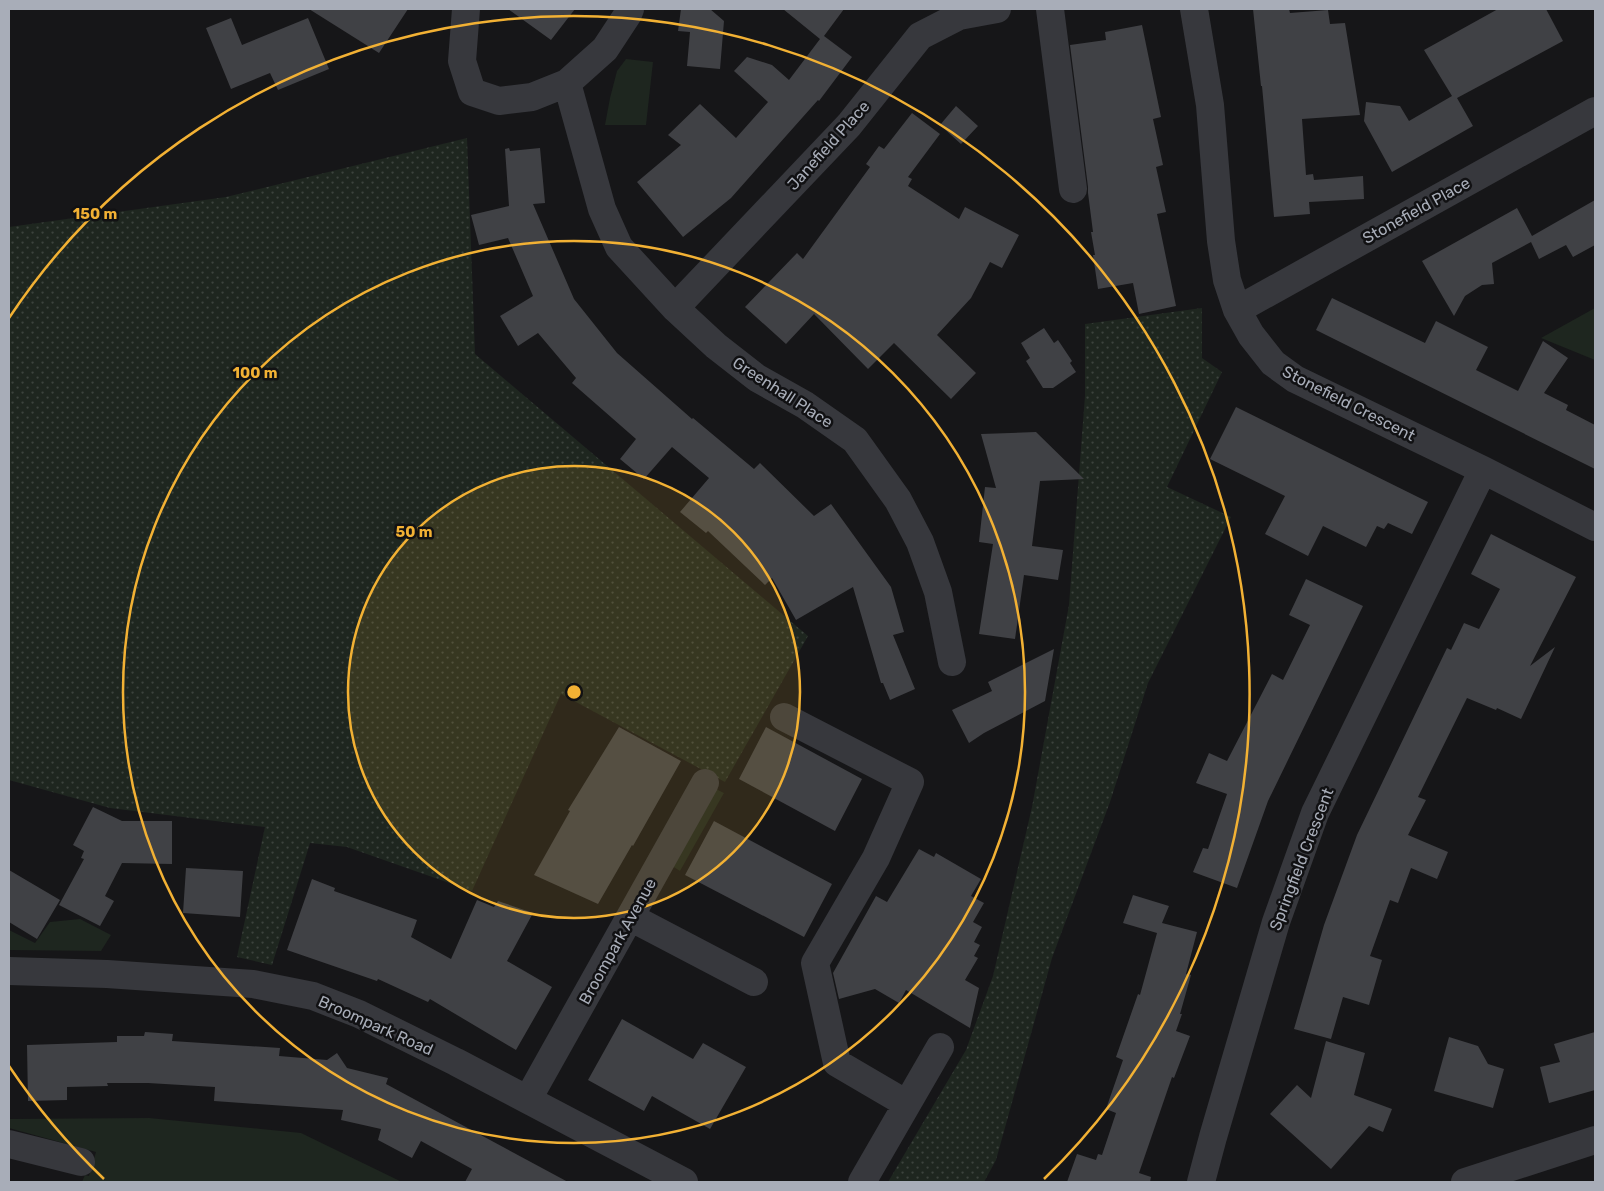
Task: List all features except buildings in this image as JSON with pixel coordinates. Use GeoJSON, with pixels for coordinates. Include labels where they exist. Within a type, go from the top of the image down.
{"type":"FeatureCollection","features":[{"type":"Feature","properties":{"kind":"street"},"geometry":{"type":"LineString","coordinates":[[466,9],[462,61],[472,92],[499,100],[532,97],[567,83],[604,49],[630,9]]}},
{"type":"Feature","properties":{"kind":"street","name":"Janefield Place"},"geometry":{"type":"LineString","coordinates":[[674,308],[849,125],[920,36],[959,16],[997,9]]}},
{"type":"Feature","properties":{"kind":"street"},"geometry":{"type":"LineString","coordinates":[[1050,9],[1072,190]]}},
{"type":"Feature","properties":{"kind":"street","name":"Stonefield Crescent"},"geometry":{"type":"LineString","coordinates":[[1194,9],[1210,104],[1222,249],[1227,280],[1237,310],[1251,335],[1272,363],[1295,379],[1483,470],[1595,527]]}},
{"type":"Feature","properties":{"kind":"street","name":"Greenhall Place"},"geometry":{"type":"LineString","coordinates":[[567,83],[602,209],[619,247],[674,308],[716,346],[757,378],[805,406],[855,440],[898,500],[920,542],[938,592],[952,662]]}},
{"type":"Feature","properties":{"kind":"street","name":"Stonefield Place"},"geometry":{"type":"LineString","coordinates":[[1237,310],[1595,111]]}},
{"type":"Feature","properties":{"kind":"street","name":"Springfield Crescent"},"geometry":{"type":"LineString","coordinates":[[1201,1182],[1212,1137],[1276,922],[1315,813],[1483,470]]}},
{"type":"Feature","properties":{"kind":"street"},"geometry":{"type":"LineString","coordinates":[[784,717],[910,782],[876,858],[815,963],[837,1063],[907,1104]]}},
{"type":"Feature","properties":{"kind":"street","name":"Broompark Avenue"},"geometry":{"type":"LineString","coordinates":[[528,1099],[705,783]]}},
{"type":"Feature","properties":{"kind":"street"},"geometry":{"type":"LineString","coordinates":[[630,917],[754,982]]}},
{"type":"Feature","properties":{"kind":"street","name":"Broompark Road"},"geometry":{"type":"LineString","coordinates":[[9,971],[107,974],[253,984],[313,996],[359,1014],[528,1099],[684,1182]]}},
{"type":"Feature","properties":{"kind":"street"},"geometry":{"type":"LineString","coordinates":[[862,1182],[940,1047]]}},
{"type":"Feature","properties":{"kind":"street"},"geometry":{"type":"LineString","coordinates":[[1464,1182],[1595,1140]]}},
{"type":"Feature","properties":{"kind":"street"},"geometry":{"type":"LineString","coordinates":[[9,1144],[81,1162]]}},
{"type":"Feature","properties":{"kind":"shaded area"},"geometry":{"type":"Polygon","coordinates":[[[626,59],[653,62],[646,125],[605,125],[617,71],[626,59]]]}},
{"type":"Feature","properties":{"kind":"shaded area"},"geometry":{"type":"Polygon","coordinates":[[[467,138],[475,354],[808,636],[725,782],[561,694],[472,891],[347,847],[310,843],[272,965],[237,957],[265,827],[110,808],[9,780],[9,227],[226,197],[467,138]]]}},
{"type":"Feature","properties":{"kind":"shaded area"},"geometry":{"type":"Polygon","coordinates":[[[1202,308],[1202,358],[1222,372],[1167,487],[1231,517],[1148,683],[1110,802],[1052,958],[996,1160],[984,1182],[888,1182],[966,1050],[993,976],[1032,807],[1069,605],[1085,396],[1085,324],[1202,308]]]}},
{"type":"Feature","properties":{"kind":"shaded area"},"geometry":{"type":"Polygon","coordinates":[[[1595,308],[1595,360],[1541,338],[1595,308]]]}},
{"type":"Feature","properties":{"kind":"shaded area"},"geometry":{"type":"Polygon","coordinates":[[[716,789],[724,793],[680,871],[672,866],[716,789]]]}},
{"type":"Feature","properties":{"kind":"shaded area"},"geometry":{"type":"Polygon","coordinates":[[[80,919],[111,935],[101,951],[9,950],[9,930],[35,943],[50,922],[80,919]]]}},
{"type":"Feature","properties":{"kind":"shaded area"},"geometry":{"type":"Polygon","coordinates":[[[149,1118],[301,1133],[402,1182],[82,1182],[85,1175],[89,1176],[96,1152],[9,1128],[9,1119],[149,1118]]]}}]}
